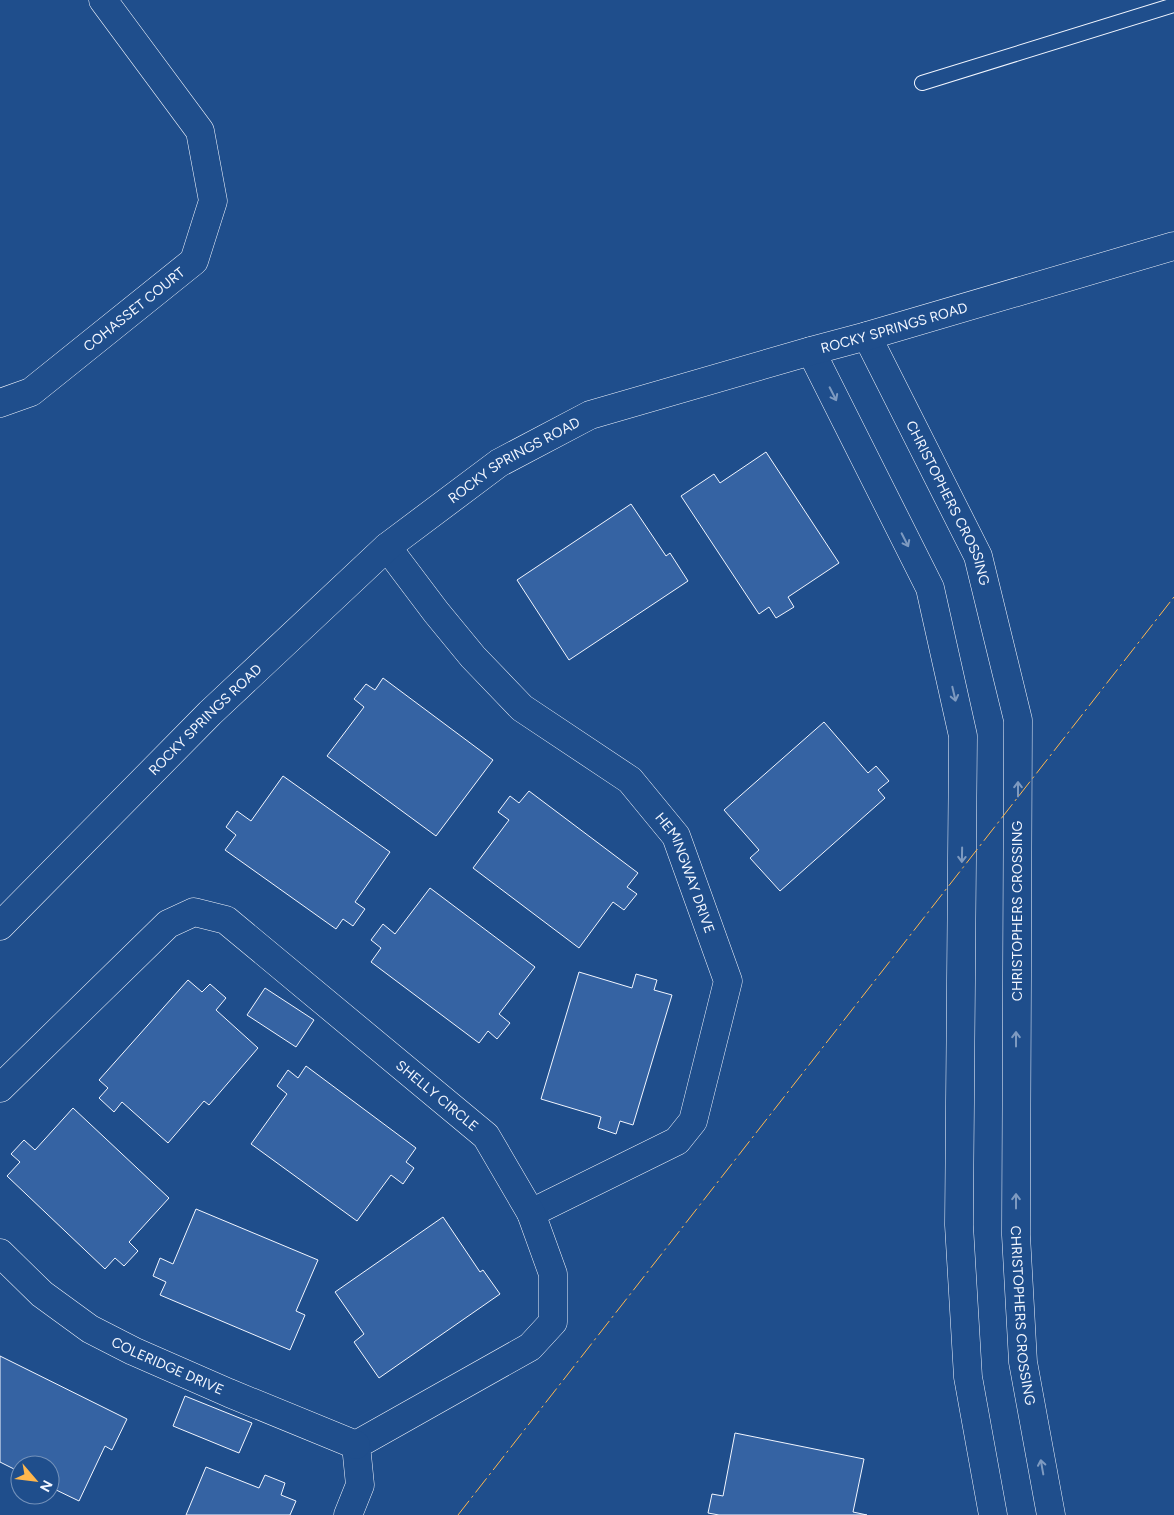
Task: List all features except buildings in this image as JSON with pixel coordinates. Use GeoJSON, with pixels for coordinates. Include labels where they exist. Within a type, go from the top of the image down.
{"type":"FeatureCollection","features":[{"type":"Feature","properties":{"kind":"street","name":"COHASSET COURT"},"geometry":{"type":"LineString","coordinates":[[0,403],[31,392],[194,261],[213,201],[200,131],[103,0]]}},
{"type":"Feature","properties":{"kind":"street","name":"ROCKY SPRINGS ROAD"},"geometry":{"type":"LineString","coordinates":[[0,926],[210,713],[387,547],[499,462],[590,414],[867,336],[1174,246]]}},
{"type":"Feature","properties":{"kind":"street","name":"CHRISTOPHERS CROSSING"},"geometry":{"type":"LineString","coordinates":[[867,336],[978,556],[1018,720],[1016,1235],[1023,1362],[1050,1515]]}},
{"type":"Feature","properties":{"kind":"street"},"geometry":{"type":"LineString","coordinates":[[811,351],[930,588],[963,736],[959,1225],[968,1377],[993,1515]]}},
{"type":"Feature","properties":{"kind":"street","name":"HEMINGWAY DRIVE"},"geometry":{"type":"LineString","coordinates":[[387,547],[473,657],[522,708],[630,780],[676,836],[728,981],[693,1121],[677,1141],[531,1213]]}},
{"type":"Feature","properties":{"kind":"street","name":"SHELLY CIRCLE"},"geometry":{"type":"LineString","coordinates":[[0,1088],[168,924],[194,912],[226,920],[486,1136],[531,1213],[553,1274],[553,1322],[530,1347],[356,1445]]}},
{"type":"Feature","properties":{"kind":"street","name":"COLERIDGE DRIVE"},"geometry":{"type":"LineString","coordinates":[[0,1253],[42,1294],[90,1328],[142,1355],[356,1445]]}},
{"type":"Feature","properties":{"kind":"street"},"geometry":{"type":"LineString","coordinates":[[348,1515],[360,1485],[356,1445]]}},
{"type":"Feature","properties":{"kind":"lane"},"geometry":{"type":"LineString","coordinates":[[922,83],[1174,5]]}},
{"type":"Feature","properties":{"kind":"power"},"geometry":{"type":"LineString","coordinates":[[458,1515],[1174,597]]}}]}
